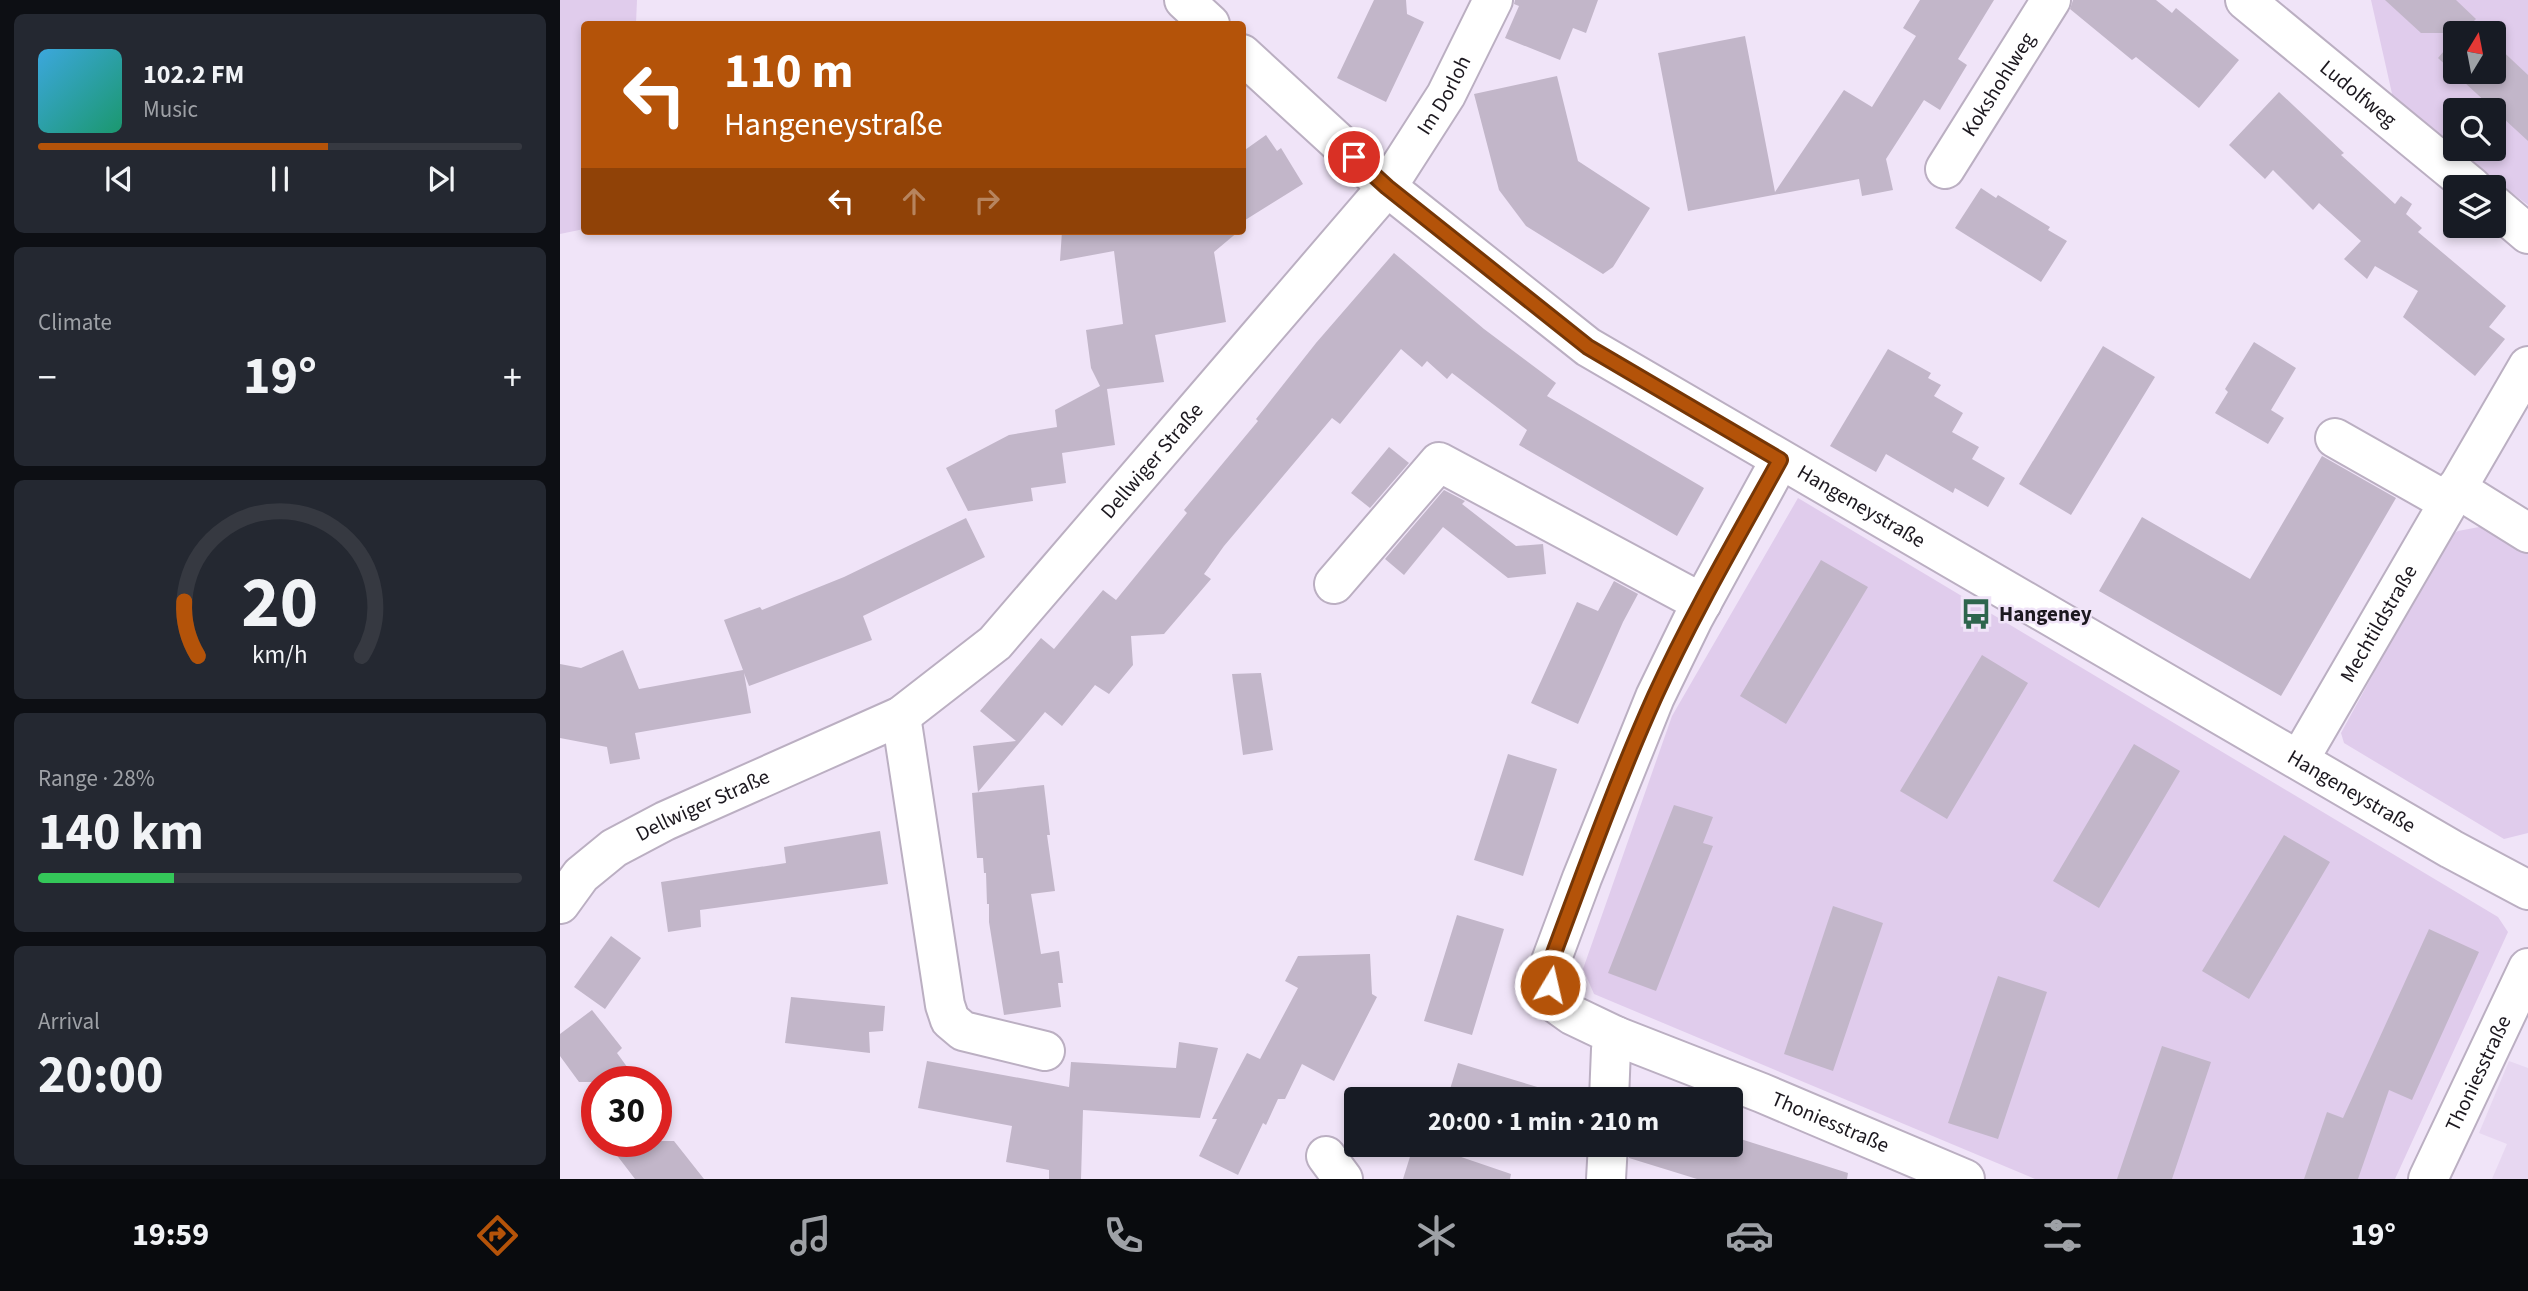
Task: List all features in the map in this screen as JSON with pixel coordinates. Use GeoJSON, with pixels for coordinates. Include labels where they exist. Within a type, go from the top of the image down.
{"type":"FeatureCollection","features":[{"type":"Feature","properties":{"kind":"street"},"geometry":{"type":"LineString","coordinates":[[1184,0],[1207,21]]}},
{"type":"Feature","properties":{"kind":"street","name":"Im Dorloh"},"geometry":{"type":"LineString","coordinates":[[1387,187],[1446,95],[1493,0]]}},
{"type":"Feature","properties":{"kind":"street","name":"Kokshohlweg"},"geometry":{"type":"LineString","coordinates":[[1945,169],[2051,0]]}},
{"type":"Feature","properties":{"kind":"street","name":"Ludolfweg"},"geometry":{"type":"LineString","coordinates":[[2245,0],[2457,175]]}},
{"type":"Feature","properties":{"kind":"street","name":"Hangeneystraße"},"geometry":{"type":"LineString","coordinates":[[1246,58],[1387,187],[1588,347],[2451,849],[2528,889]]}},
{"type":"Feature","properties":{"kind":"street","name":"Dellwiger Straße"},"geometry":{"type":"LineString","coordinates":[[560,904],[581,875],[614,848],[665,821],[901,716],[995,643],[1387,187]]}},
{"type":"Feature","properties":{"kind":"street"},"geometry":{"type":"LineString","coordinates":[[2506,215],[2528,234]]}},
{"type":"Feature","properties":{"kind":"street","name":"Mechtildstraße"},"geometry":{"type":"LineString","coordinates":[[2299,760],[2528,366]]}},
{"type":"Feature","properties":{"kind":"street"},"geometry":{"type":"LineString","coordinates":[[2335,438],[2528,533]]}},
{"type":"Feature","properties":{"kind":"street"},"geometry":{"type":"LineString","coordinates":[[1334,584],[1439,462],[1702,603],[1780,460]]}},
{"type":"Feature","properties":{"kind":"street","name":"Thoniesstraße"},"geometry":{"type":"LineString","coordinates":[[1702,603],[1655,696],[1582,877],[1548,969],[1552,1000],[1572,1015],[1616,1035],[1965,1179]]}},
{"type":"Feature","properties":{"kind":"street"},"geometry":{"type":"LineString","coordinates":[[901,716],[945,1004],[950,1020],[963,1031],[1045,1051]]}},
{"type":"Feature","properties":{"kind":"street","name":"Thoniesstraße"},"geometry":{"type":"LineString","coordinates":[[2428,1179],[2528,968]]}},
{"type":"Feature","properties":{"kind":"street"},"geometry":{"type":"LineString","coordinates":[[1609,1087],[1611,1049],[1616,1035]]}},
{"type":"Feature","properties":{"kind":"street"},"geometry":{"type":"LineString","coordinates":[[1606,1179],[1607,1157]]}},
{"type":"Feature","properties":{"kind":"shaded area"},"geometry":{"type":"Polygon","coordinates":[[[560,0],[637,0],[636,21],[581,21],[581,230],[560,234],[560,0]]]}},
{"type":"Feature","properties":{"kind":"shaded area"},"geometry":{"type":"Polygon","coordinates":[[[2371,0],[2528,0],[2528,205],[2506,189],[2506,175],[2487,175],[2468,161],[2506,161],[2506,98],[2443,98],[2443,142],[2395,107],[2371,0]]]}},
{"type":"Feature","properties":{"kind":"shaded area"},"geometry":{"type":"Polygon","coordinates":[[[1798,498],[2498,917],[2508,932],[2395,1179],[2035,1179],[1594,994],[1583,969],[1672,716],[1798,498]]]}},
{"type":"Feature","properties":{"kind":"shaded area"},"geometry":{"type":"Polygon","coordinates":[[[2495,524],[2528,545],[2528,833],[2504,839],[2344,743],[2341,733],[2448,537],[2458,531],[2495,524]]]}},
{"type":"Feature","properties":{"kind":"shaded area"},"geometry":{"type":"Polygon","coordinates":[[[2509,1061],[2528,1068],[2528,1179],[2492,1179],[2507,1144],[2479,1133],[2509,1061]]]}},
{"type":"Feature","properties":{"kind":"building"},"geometry":{"type":"Polygon","coordinates":[[[1374,0],[1406,0],[1407,14],[1424,22],[1386,102],[1337,78],[1374,0]]]}},
{"type":"Feature","properties":{"kind":"building"},"geometry":{"type":"Polygon","coordinates":[[[1515,0],[1598,0],[1586,33],[1573,28],[1560,60],[1505,38],[1519,6],[1514,4],[1515,0]]]}},
{"type":"Feature","properties":{"kind":"building"},"geometry":{"type":"Polygon","coordinates":[[[1920,0],[1994,0],[1958,59],[1967,65],[1940,110],[1924,100],[1886,159],[1893,190],[1862,196],[1859,179],[1688,211],[1658,53],[1745,36],[1775,192],[1844,90],[1872,107],[1916,36],[1903,28],[1920,0]]]}},
{"type":"Feature","properties":{"kind":"building"},"geometry":{"type":"Polygon","coordinates":[[[2073,0],[2156,0],[2172,13],[2176,8],[2239,60],[2199,108],[2136,57],[2132,60],[2070,9],[2073,0]]]}},
{"type":"Feature","properties":{"kind":"building"},"geometry":{"type":"Polygon","coordinates":[[[2385,0],[2456,0],[2476,19],[2443,21],[2443,33],[2421,33],[2385,0]]]}},
{"type":"Feature","properties":{"kind":"building"},"geometry":{"type":"Polygon","coordinates":[[[2506,54],[2528,75],[2528,141],[2506,121],[2506,98],[2481,98],[2466,84],[2506,84],[2506,54]]]}},
{"type":"Feature","properties":{"kind":"building"},"geometry":{"type":"Polygon","coordinates":[[[1557,76],[1578,161],[1650,208],[1613,267],[1603,274],[1526,226],[1499,190],[1474,94],[1557,76]]]}},
{"type":"Feature","properties":{"kind":"building"},"geometry":{"type":"Polygon","coordinates":[[[2279,92],[2344,153],[2341,155],[2395,204],[2401,196],[2412,204],[2406,214],[2422,228],[2418,232],[2506,306],[2489,327],[2505,339],[2475,376],[2403,317],[2418,291],[2375,266],[2367,279],[2344,259],[2361,241],[2319,203],[2313,210],[2273,170],[2265,179],[2229,145],[2279,92]]]}},
{"type":"Feature","properties":{"kind":"building"},"geometry":{"type":"Polygon","coordinates":[[[1266,135],[1277,151],[1281,148],[1303,184],[1246,220],[1246,149],[1266,135]]]}},
{"type":"Feature","properties":{"kind":"building"},"geometry":{"type":"Polygon","coordinates":[[[1981,188],[1996,198],[1998,195],[2050,227],[2048,230],[2067,241],[2041,282],[1955,228],[1981,188]]]}},
{"type":"Feature","properties":{"kind":"building"},"geometry":{"type":"Polygon","coordinates":[[[1062,235],[1234,235],[1214,252],[1226,322],[1155,335],[1164,382],[1107,389],[1115,445],[1062,453],[1066,483],[1031,488],[1033,501],[968,511],[946,468],[1009,435],[1057,427],[1055,410],[1100,386],[1091,368],[1086,330],[1123,324],[1114,251],[1060,261],[1062,235]]]}},
{"type":"Feature","properties":{"kind":"building"},"geometry":{"type":"Polygon","coordinates":[[[1394,253],[1484,329],[1556,383],[1547,396],[1704,488],[1677,536],[1519,445],[1527,430],[1452,373],[1447,379],[1427,361],[1422,367],[1401,349],[1340,424],[1332,418],[1224,546],[1204,574],[1211,579],[1164,634],[1131,636],[1133,665],[1109,694],[1095,685],[1062,726],[1045,712],[978,792],[973,746],[1016,741],[980,711],[1041,638],[1054,649],[1103,590],[1116,600],[1187,513],[1184,510],[1258,421],[1256,419],[1316,343],[1394,253]]]}},
{"type":"Feature","properties":{"kind":"building"},"geometry":{"type":"Polygon","coordinates":[[[2254,342],[2296,368],[2271,410],[2284,418],[2268,444],[2215,413],[2228,392],[2225,389],[2254,342]]]}},
{"type":"Feature","properties":{"kind":"building"},"geometry":{"type":"Polygon","coordinates":[[[2103,346],[2155,377],[2071,515],[2019,484],[2103,346]]]}},
{"type":"Feature","properties":{"kind":"building"},"geometry":{"type":"Polygon","coordinates":[[[1888,349],[1931,373],[1928,378],[1941,385],[1934,396],[1963,413],[1952,432],[1979,447],[1972,459],[2005,478],[1988,507],[1955,488],[1953,493],[1886,454],[1876,472],[1830,446],[1888,349]]]}},
{"type":"Feature","properties":{"kind":"building"},"geometry":{"type":"Polygon","coordinates":[[[1389,447],[1409,463],[1370,508],[1351,493],[1389,447]]]}},
{"type":"Feature","properties":{"kind":"building"},"geometry":{"type":"Polygon","coordinates":[[[2322,456],[2396,498],[2281,696],[2099,591],[2142,517],[2250,579],[2322,456]]]}},
{"type":"Feature","properties":{"kind":"building"},"geometry":{"type":"Polygon","coordinates":[[[1444,490],[1465,501],[1462,504],[1516,546],[1543,544],[1546,574],[1508,578],[1443,527],[1404,575],[1385,559],[1444,490]]]}},
{"type":"Feature","properties":{"kind":"building"},"geometry":{"type":"Polygon","coordinates":[[[966,518],[985,557],[863,616],[872,640],[749,686],[744,673],[751,713],[635,733],[640,759],[610,764],[607,747],[560,738],[560,664],[581,668],[623,650],[639,689],[743,670],[724,620],[760,607],[762,610],[844,577],[966,518]]]}},
{"type":"Feature","properties":{"kind":"building"},"geometry":{"type":"Polygon","coordinates":[[[1821,560],[1868,587],[1786,724],[1740,696],[1821,560]]]}},
{"type":"Feature","properties":{"kind":"building"},"geometry":{"type":"Polygon","coordinates":[[[1614,581],[1638,594],[1578,724],[1531,703],[1577,602],[1598,611],[1614,581]]]}},
{"type":"Feature","properties":{"kind":"building"},"geometry":{"type":"Polygon","coordinates":[[[1982,655],[2028,683],[1947,819],[1900,791],[1982,655]]]}},
{"type":"Feature","properties":{"kind":"building"},"geometry":{"type":"Polygon","coordinates":[[[1261,673],[1273,750],[1243,755],[1232,674],[1261,673]]]}},
{"type":"Feature","properties":{"kind":"building"},"geometry":{"type":"Polygon","coordinates":[[[2134,744],[2180,771],[2099,908],[2053,881],[2134,744]]]}},
{"type":"Feature","properties":{"kind":"building"},"geometry":{"type":"Polygon","coordinates":[[[1508,754],[1557,769],[1523,876],[1474,860],[1508,754]]]}},
{"type":"Feature","properties":{"kind":"building"},"geometry":{"type":"Polygon","coordinates":[[[1044,785],[1050,835],[1047,835],[1055,891],[1031,894],[1041,954],[1059,951],[1063,983],[1058,983],[1061,1007],[1004,1015],[989,922],[986,873],[983,858],[977,858],[972,793],[1044,785]]]}},
{"type":"Feature","properties":{"kind":"building"},"geometry":{"type":"Polygon","coordinates":[[[1674,805],[1713,817],[1703,843],[1713,846],[1656,991],[1608,973],[1674,805]]]}},
{"type":"Feature","properties":{"kind":"building"},"geometry":{"type":"Polygon","coordinates":[[[880,831],[888,884],[700,910],[701,927],[668,932],[661,882],[786,863],[784,847],[880,831]]]}},
{"type":"Feature","properties":{"kind":"building"},"geometry":{"type":"Polygon","coordinates":[[[2284,835],[2330,862],[2249,999],[2202,971],[2284,835]]]}},
{"type":"Feature","properties":{"kind":"building"},"geometry":{"type":"Polygon","coordinates":[[[1833,906],[1883,923],[1833,1071],[1784,1054],[1833,906]]]}},
{"type":"Feature","properties":{"kind":"building"},"geometry":{"type":"Polygon","coordinates":[[[1457,915],[1504,929],[1472,1035],[1424,1021],[1457,915]]]}},
{"type":"Feature","properties":{"kind":"building"},"geometry":{"type":"Polygon","coordinates":[[[2429,929],[2479,952],[2412,1100],[2389,1090],[2358,1179],[2304,1179],[2327,1112],[2343,1118],[2429,929]]]}},
{"type":"Feature","properties":{"kind":"building"},"geometry":{"type":"Polygon","coordinates":[[[611,936],[641,958],[605,1009],[574,987],[611,936]]]}},
{"type":"Feature","properties":{"kind":"building"},"geometry":{"type":"Polygon","coordinates":[[[1370,954],[1372,994],[1377,997],[1334,1081],[1302,1064],[1285,1099],[1278,1099],[1266,1125],[1263,1123],[1238,1175],[1199,1156],[1217,1119],[1212,1119],[1247,1053],[1260,1059],[1298,988],[1285,981],[1298,956],[1370,954]]]}},
{"type":"Feature","properties":{"kind":"building"},"geometry":{"type":"Polygon","coordinates":[[[1998,976],[2047,992],[1998,1139],[1948,1123],[1998,976]]]}},
{"type":"Feature","properties":{"kind":"building"},"geometry":{"type":"Polygon","coordinates":[[[791,997],[885,1006],[883,1031],[869,1032],[870,1053],[785,1043],[791,997]]]}},
{"type":"Feature","properties":{"kind":"building"},"geometry":{"type":"Polygon","coordinates":[[[592,1010],[622,1048],[617,1053],[626,1066],[581,1066],[579,1082],[560,1056],[560,1034],[592,1010]]]}},
{"type":"Feature","properties":{"kind":"building"},"geometry":{"type":"Polygon","coordinates":[[[1179,1042],[1218,1048],[1200,1118],[1083,1110],[1081,1179],[1049,1179],[1049,1170],[1006,1162],[1012,1126],[918,1108],[927,1061],[1069,1087],[1071,1062],[1176,1068],[1179,1042]]]}},
{"type":"Feature","properties":{"kind":"building"},"geometry":{"type":"Polygon","coordinates":[[[2162,1046],[2211,1062],[2172,1179],[2117,1179],[2162,1046]]]}},
{"type":"Feature","properties":{"kind":"building"},"geometry":{"type":"Polygon","coordinates":[[[1458,1063],[1537,1087],[1451,1087],[1458,1063]]]}},
{"type":"Feature","properties":{"kind":"building"},"geometry":{"type":"Polygon","coordinates":[[[1743,1140],[1848,1173],[1847,1179],[1697,1179],[1629,1158],[1743,1157],[1743,1140]]]}},
{"type":"Feature","properties":{"kind":"building"},"geometry":{"type":"Polygon","coordinates":[[[674,1141],[704,1179],[635,1179],[618,1157],[672,1157],[674,1141]]]}},
{"type":"Feature","properties":{"kind":"building"},"geometry":{"type":"Polygon","coordinates":[[[1410,1157],[1461,1157],[1511,1174],[1510,1179],[1403,1179],[1410,1157]]]}},
{"type":"Feature","properties":{"kind":"place","name":"Hangeney"},"geometry":{"type":"Point","coordinates":[1976,614]}},
{"type":"Feature","properties":{"kind":"route"},"geometry":{"type":"LineString","coordinates":[[1354,157],[1387,187],[1588,347],[1780,460],[1693,619],[1655,696],[1548,969],[1550,985]]}}]}
